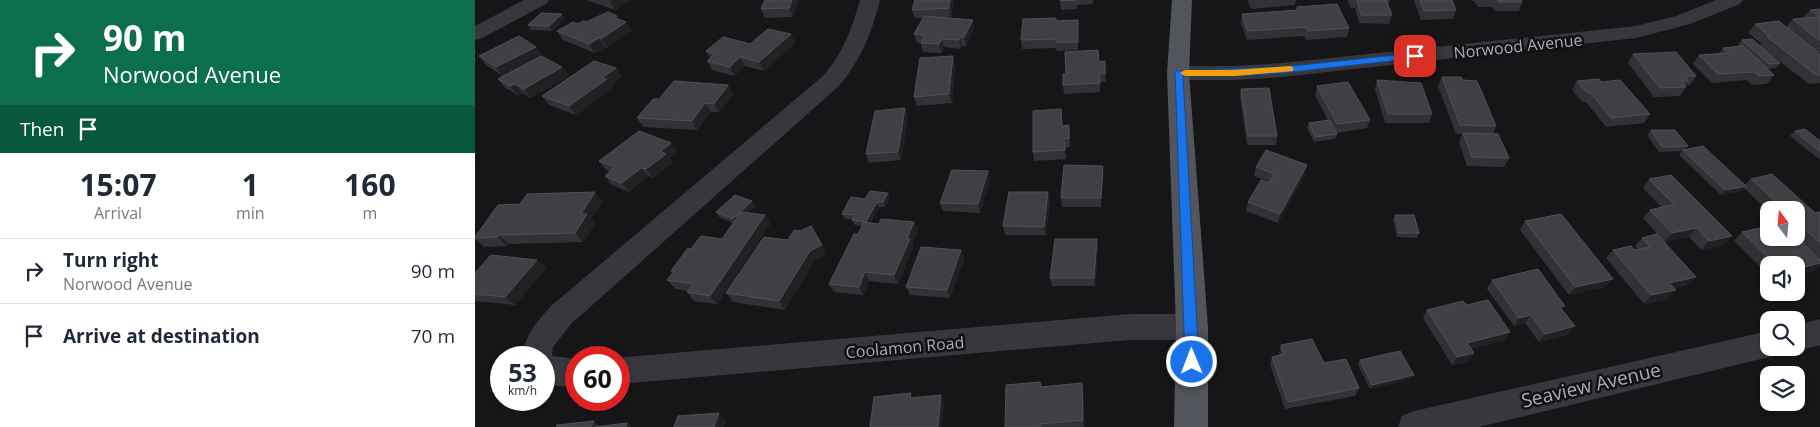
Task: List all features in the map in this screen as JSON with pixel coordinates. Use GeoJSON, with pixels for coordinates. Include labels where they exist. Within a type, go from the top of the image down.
{"type":"FeatureCollection","features":[{"type":"Feature","properties":{"kind":"main road"},"geometry":{"type":"LineString","coordinates":[[1182,0],[1178,73],[1191,327],[1191,427]]}},
{"type":"Feature","properties":{"kind":"street"},"geometry":{"type":"LineString","coordinates":[[475,34],[539,0]]}},
{"type":"Feature","properties":{"kind":"street"},"geometry":{"type":"LineString","coordinates":[[538,346],[539,342],[561,316],[831,82],[843,68],[855,48],[862,32],[871,0]]}},
{"type":"Feature","properties":{"kind":"street","name":"Norwood Avenue"},"geometry":{"type":"LineString","coordinates":[[1178,73],[1235,73],[1282,70],[1636,32],[1683,20],[1733,0]]}},
{"type":"Feature","properties":{"kind":"street","name":"Coolamon Road"},"geometry":{"type":"LineString","coordinates":[[630,369],[1129,327],[1191,327]]}},
{"type":"Feature","properties":{"kind":"street"},"geometry":{"type":"LineString","coordinates":[[1805,336],[1820,332]]}},
{"type":"Feature","properties":{"kind":"street","name":"Seaview Avenue"},"geometry":{"type":"LineString","coordinates":[[1414,427],[1760,346]]}},
{"type":"Feature","properties":{"kind":"building"},"geometry":{"type":"Polygon","coordinates":[[[765,0],[792,0],[789,8],[761,9],[765,0]]]}},
{"type":"Feature","properties":{"kind":"building"},"geometry":{"type":"Polygon","coordinates":[[[915,0],[950,0],[949,8],[912,10],[915,0]]]}},
{"type":"Feature","properties":{"kind":"building"},"geometry":{"type":"Polygon","coordinates":[[[1357,0],[1386,0],[1392,15],[1361,15],[1357,0]]]}},
{"type":"Feature","properties":{"kind":"building"},"geometry":{"type":"Polygon","coordinates":[[[1420,0],[1452,0],[1456,10],[1424,11],[1420,0]]]}},
{"type":"Feature","properties":{"kind":"building"},"geometry":{"type":"Polygon","coordinates":[[[1497,0],[1521,0],[1522,2],[1498,2],[1497,0]]]}},
{"type":"Feature","properties":{"kind":"building"},"geometry":{"type":"Polygon","coordinates":[[[1337,4],[1349,28],[1308,31],[1306,27],[1248,31],[1242,14],[1298,10],[1297,7],[1337,4]]]}},
{"type":"Feature","properties":{"kind":"building"},"geometry":{"type":"Polygon","coordinates":[[[1820,9],[1820,17],[1810,10],[1820,9]]]}},
{"type":"Feature","properties":{"kind":"building"},"geometry":{"type":"Polygon","coordinates":[[[608,12],[617,16],[615,18],[626,22],[601,39],[599,38],[589,44],[557,31],[573,22],[578,24],[583,21],[586,22],[608,12]]]}},
{"type":"Feature","properties":{"kind":"building"},"geometry":{"type":"Polygon","coordinates":[[[541,13],[562,14],[549,26],[528,25],[541,13]]]}},
{"type":"Feature","properties":{"kind":"building"},"geometry":{"type":"Polygon","coordinates":[[[924,16],[973,20],[964,37],[960,37],[959,40],[942,39],[939,44],[921,43],[925,35],[914,34],[924,16]]]}},
{"type":"Feature","properties":{"kind":"building"},"geometry":{"type":"Polygon","coordinates":[[[1820,17],[1820,41],[1793,19],[1820,17]]]}},
{"type":"Feature","properties":{"kind":"building"},"geometry":{"type":"Polygon","coordinates":[[[1056,18],[1056,21],[1078,20],[1078,42],[1056,42],[1056,39],[1021,40],[1023,19],[1056,18]]]}},
{"type":"Feature","properties":{"kind":"building"},"geometry":{"type":"Polygon","coordinates":[[[1779,21],[1820,54],[1820,75],[1816,75],[1767,37],[1770,37],[1755,24],[1779,21]]]}},
{"type":"Feature","properties":{"kind":"building"},"geometry":{"type":"Polygon","coordinates":[[[768,29],[791,34],[759,62],[740,57],[730,67],[707,61],[715,54],[706,51],[723,37],[750,44],[768,29]]]}},
{"type":"Feature","properties":{"kind":"building"},"geometry":{"type":"Polygon","coordinates":[[[519,36],[536,47],[496,67],[479,56],[519,36]]]}},
{"type":"Feature","properties":{"kind":"building"},"geometry":{"type":"Polygon","coordinates":[[[1752,39],[1780,63],[1769,64],[1742,40],[1752,39]]]}},
{"type":"Feature","properties":{"kind":"building"},"geometry":{"type":"Polygon","coordinates":[[[1743,46],[1774,75],[1759,76],[1754,72],[1718,74],[1699,55],[1729,53],[1723,48],[1743,46]]]}},
{"type":"Feature","properties":{"kind":"building"},"geometry":{"type":"Polygon","coordinates":[[[1098,50],[1099,62],[1105,61],[1105,73],[1099,74],[1100,83],[1063,85],[1063,74],[1066,74],[1065,52],[1098,50]]]}},
{"type":"Feature","properties":{"kind":"building"},"geometry":{"type":"Polygon","coordinates":[[[1676,52],[1696,76],[1685,76],[1688,81],[1681,81],[1686,87],[1660,88],[1633,54],[1676,52]]]}},
{"type":"Feature","properties":{"kind":"building"},"geometry":{"type":"Polygon","coordinates":[[[541,56],[562,67],[524,89],[515,84],[510,86],[498,79],[541,56]]]}},
{"type":"Feature","properties":{"kind":"building"},"geometry":{"type":"Polygon","coordinates":[[[953,56],[949,94],[914,97],[920,58],[953,56]]]}},
{"type":"Feature","properties":{"kind":"building"},"geometry":{"type":"Polygon","coordinates":[[[594,61],[616,68],[602,78],[607,79],[569,106],[542,96],[594,61]]]}},
{"type":"Feature","properties":{"kind":"building"},"geometry":{"type":"Polygon","coordinates":[[[1442,77],[1461,77],[1462,80],[1477,81],[1496,126],[1460,125],[1442,77]]]}},
{"type":"Feature","properties":{"kind":"building"},"geometry":{"type":"Polygon","coordinates":[[[1599,79],[1601,82],[1620,80],[1650,114],[1611,118],[1591,93],[1587,93],[1577,81],[1599,79]]]}},
{"type":"Feature","properties":{"kind":"building"},"geometry":{"type":"Polygon","coordinates":[[[1377,80],[1421,83],[1432,114],[1388,114],[1377,80]]]}},
{"type":"Feature","properties":{"kind":"building"},"geometry":{"type":"Polygon","coordinates":[[[674,81],[728,85],[714,104],[705,103],[692,121],[637,118],[653,99],[659,99],[674,81]]]}},
{"type":"Feature","properties":{"kind":"building"},"geometry":{"type":"Polygon","coordinates":[[[1348,82],[1370,120],[1337,124],[1317,86],[1348,82]]]}},
{"type":"Feature","properties":{"kind":"building"},"geometry":{"type":"Polygon","coordinates":[[[1269,88],[1277,136],[1248,136],[1241,89],[1269,88]]]}},
{"type":"Feature","properties":{"kind":"building"},"geometry":{"type":"Polygon","coordinates":[[[905,108],[898,152],[866,154],[875,111],[905,108]]]}},
{"type":"Feature","properties":{"kind":"building"},"geometry":{"type":"Polygon","coordinates":[[[1061,109],[1062,126],[1069,125],[1069,138],[1064,139],[1065,150],[1033,152],[1033,111],[1061,109]]]}},
{"type":"Feature","properties":{"kind":"building"},"geometry":{"type":"Polygon","coordinates":[[[1329,120],[1337,134],[1315,137],[1309,123],[1329,120]]]}},
{"type":"Feature","properties":{"kind":"building"},"geometry":{"type":"Polygon","coordinates":[[[1805,129],[1820,141],[1820,152],[1795,131],[1805,129]]]}},
{"type":"Feature","properties":{"kind":"building"},"geometry":{"type":"Polygon","coordinates":[[[1651,130],[1675,130],[1688,146],[1662,147],[1651,130]]]}},
{"type":"Feature","properties":{"kind":"building"},"geometry":{"type":"Polygon","coordinates":[[[639,131],[671,143],[661,151],[666,154],[646,169],[641,168],[622,183],[605,176],[615,167],[599,161],[639,131]]]}},
{"type":"Feature","properties":{"kind":"building"},"geometry":{"type":"Polygon","coordinates":[[[1463,133],[1498,134],[1509,158],[1472,157],[1463,133]]]}},
{"type":"Feature","properties":{"kind":"building"},"geometry":{"type":"Polygon","coordinates":[[[1703,146],[1746,186],[1725,190],[1683,150],[1703,146]]]}},
{"type":"Feature","properties":{"kind":"building"},"geometry":{"type":"Polygon","coordinates":[[[1266,150],[1307,165],[1280,214],[1248,202],[1261,180],[1269,183],[1274,174],[1256,167],[1266,150]]]}},
{"type":"Feature","properties":{"kind":"building"},"geometry":{"type":"Polygon","coordinates":[[[1064,165],[1103,166],[1101,198],[1061,198],[1064,165]]]}},
{"type":"Feature","properties":{"kind":"building"},"geometry":{"type":"Polygon","coordinates":[[[952,170],[988,171],[978,204],[940,203],[952,170]]]}},
{"type":"Feature","properties":{"kind":"building"},"geometry":{"type":"Polygon","coordinates":[[[1772,174],[1802,201],[1775,201],[1751,179],[1772,174]]]}},
{"type":"Feature","properties":{"kind":"building"},"geometry":{"type":"Polygon","coordinates":[[[1671,175],[1732,236],[1709,241],[1697,228],[1672,233],[1650,210],[1674,204],[1649,179],[1671,175]]]}},
{"type":"Feature","properties":{"kind":"building"},"geometry":{"type":"Polygon","coordinates":[[[870,191],[888,193],[883,202],[877,202],[866,222],[852,220],[855,215],[842,214],[851,197],[865,199],[870,191]]]}},
{"type":"Feature","properties":{"kind":"building"},"geometry":{"type":"Polygon","coordinates":[[[595,192],[581,214],[587,214],[575,233],[499,235],[497,237],[475,238],[498,205],[520,204],[527,194],[595,192]]]}},
{"type":"Feature","properties":{"kind":"building"},"geometry":{"type":"Polygon","coordinates":[[[1009,192],[1048,192],[1044,227],[1003,226],[1009,192]]]}},
{"type":"Feature","properties":{"kind":"building"},"geometry":{"type":"Polygon","coordinates":[[[735,195],[752,201],[733,219],[716,212],[735,195]]]}},
{"type":"Feature","properties":{"kind":"building"},"geometry":{"type":"Polygon","coordinates":[[[1805,204],[1815,213],[1820,212],[1820,243],[1805,229],[1805,204]]]}},
{"type":"Feature","properties":{"kind":"building"},"geometry":{"type":"Polygon","coordinates":[[[741,212],[765,215],[710,296],[687,292],[693,284],[667,280],[674,271],[671,271],[688,248],[691,249],[701,236],[722,239],[741,212]]]}},
{"type":"Feature","properties":{"kind":"building"},"geometry":{"type":"Polygon","coordinates":[[[1561,214],[1613,279],[1575,287],[1525,221],[1561,214]]]}},
{"type":"Feature","properties":{"kind":"building"},"geometry":{"type":"Polygon","coordinates":[[[1395,215],[1414,215],[1419,233],[1399,233],[1395,215]]]}},
{"type":"Feature","properties":{"kind":"building"},"geometry":{"type":"Polygon","coordinates":[[[881,219],[914,222],[907,239],[910,239],[894,275],[865,272],[859,287],[829,284],[854,234],[858,234],[864,222],[879,224],[881,219]]]}},
{"type":"Feature","properties":{"kind":"building"},"geometry":{"type":"Polygon","coordinates":[[[811,226],[822,245],[810,251],[779,301],[726,293],[764,237],[788,240],[794,230],[800,231],[811,226]]]}},
{"type":"Feature","properties":{"kind":"building"},"geometry":{"type":"Polygon","coordinates":[[[1760,228],[1760,246],[1805,246],[1820,260],[1820,263],[1805,267],[1805,256],[1767,256],[1742,232],[1760,228]]]}},
{"type":"Feature","properties":{"kind":"building"},"geometry":{"type":"Polygon","coordinates":[[[1657,234],[1696,277],[1669,283],[1676,290],[1651,295],[1613,250],[1631,246],[1635,250],[1650,247],[1642,238],[1657,234]]]}},
{"type":"Feature","properties":{"kind":"building"},"geometry":{"type":"Polygon","coordinates":[[[1055,239],[1097,239],[1094,278],[1050,278],[1055,239]]]}},
{"type":"Feature","properties":{"kind":"building"},"geometry":{"type":"Polygon","coordinates":[[[921,247],[961,250],[947,290],[906,287],[921,247]]]}},
{"type":"Feature","properties":{"kind":"building"},"geometry":{"type":"Polygon","coordinates":[[[491,255],[537,260],[505,297],[475,294],[475,273],[491,255]]]}},
{"type":"Feature","properties":{"kind":"building"},"geometry":{"type":"Polygon","coordinates":[[[1538,269],[1565,306],[1560,307],[1575,326],[1545,334],[1531,315],[1519,318],[1492,280],[1538,269]]]}},
{"type":"Feature","properties":{"kind":"building"},"geometry":{"type":"Polygon","coordinates":[[[1488,300],[1510,332],[1467,343],[1474,353],[1457,357],[1427,310],[1463,301],[1467,305],[1488,300]]]}},
{"type":"Feature","properties":{"kind":"building"},"geometry":{"type":"Polygon","coordinates":[[[1312,339],[1324,363],[1346,359],[1359,388],[1288,402],[1272,357],[1284,354],[1281,345],[1312,339]]]}},
{"type":"Feature","properties":{"kind":"building"},"geometry":{"type":"Polygon","coordinates":[[[1400,351],[1414,375],[1372,385],[1360,360],[1400,351]]]}},
{"type":"Feature","properties":{"kind":"building"},"geometry":{"type":"Polygon","coordinates":[[[1040,382],[1041,387],[1082,383],[1083,420],[1040,424],[1040,427],[1005,427],[1006,385],[1040,382]]]}},
{"type":"Feature","properties":{"kind":"building"},"geometry":{"type":"Polygon","coordinates":[[[911,393],[910,398],[941,395],[938,427],[870,427],[874,397],[911,393]]]}},
{"type":"Feature","properties":{"kind":"building"},"geometry":{"type":"Polygon","coordinates":[[[719,413],[714,427],[674,427],[678,416],[719,413]]]}},
{"type":"Feature","properties":{"kind":"building"},"geometry":{"type":"Polygon","coordinates":[[[594,421],[591,427],[556,427],[557,425],[594,421]]]}},
{"type":"Feature","properties":{"kind":"building"},"geometry":{"type":"Polygon","coordinates":[[[627,423],[626,427],[594,427],[627,423]]]}},
{"type":"Feature","properties":{"kind":"slow traffic"},"geometry":{"type":"LineString","coordinates":[[1185,73],[1235,73],[1290,69]]}},
{"type":"Feature","properties":{"kind":"route"},"geometry":{"type":"LineString","coordinates":[[1192,362],[1178,73],[1235,73],[1282,70],[1415,56]]}}]}
